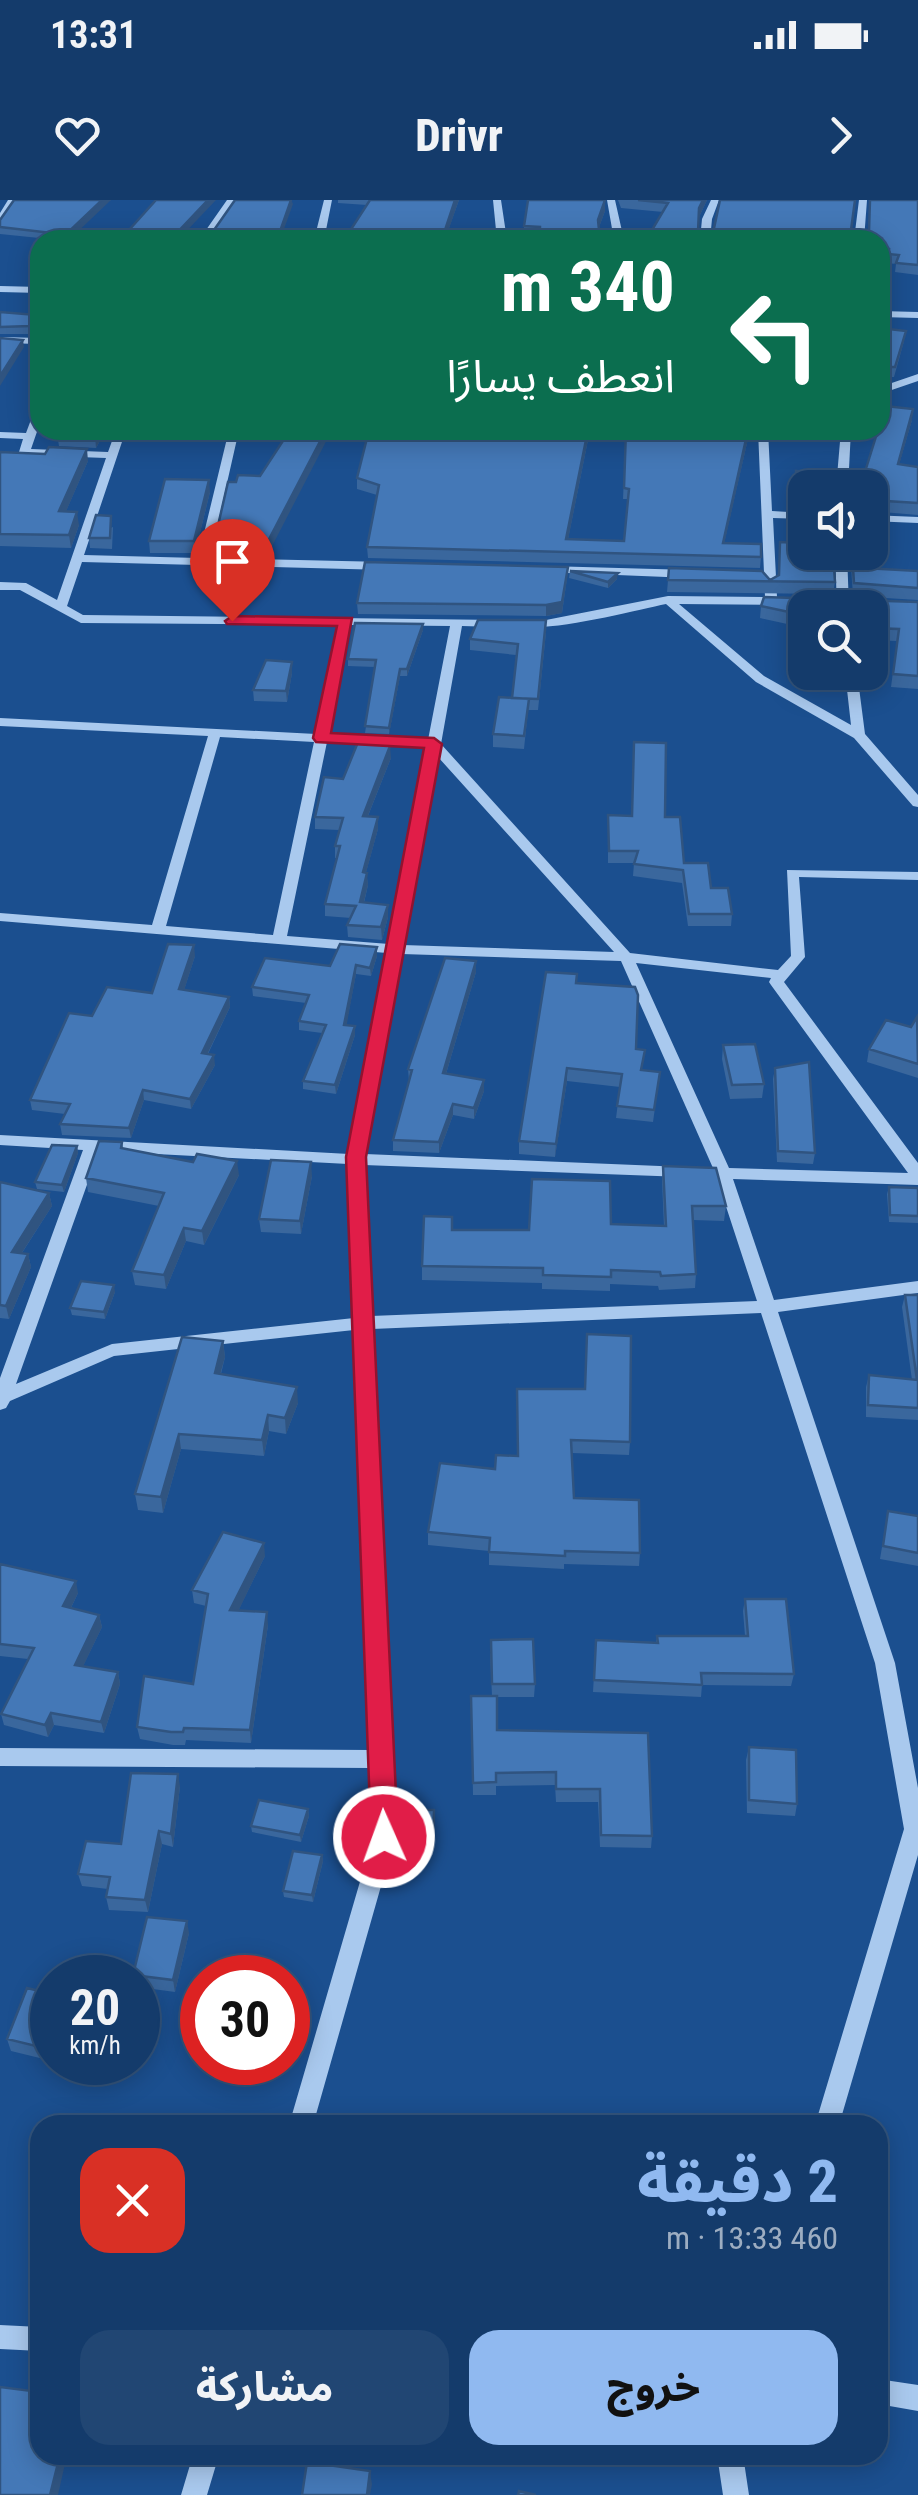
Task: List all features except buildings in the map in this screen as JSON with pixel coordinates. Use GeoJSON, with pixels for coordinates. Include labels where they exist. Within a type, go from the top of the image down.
{"type":"FeatureCollection","features":[{"type":"Feature","properties":{"kind":"street"},"geometry":{"type":"LineString","coordinates":[[0,220],[12,200]]}},
{"type":"Feature","properties":{"kind":"street"},"geometry":{"type":"LineString","coordinates":[[211,230],[232,200]]}},
{"type":"Feature","properties":{"kind":"street"},"geometry":{"type":"LineString","coordinates":[[322,230],[328,200]]}},
{"type":"Feature","properties":{"kind":"street"},"geometry":{"type":"LineString","coordinates":[[496,200],[500,230]]}},
{"type":"Feature","properties":{"kind":"street"},"geometry":{"type":"LineString","coordinates":[[612,200],[617,230]]}},
{"type":"Feature","properties":{"kind":"street"},"geometry":{"type":"LineString","coordinates":[[706,230],[716,200]]}},
{"type":"Feature","properties":{"kind":"street"},"geometry":{"type":"LineString","coordinates":[[861,230],[863,200]]}},
{"type":"Feature","properties":{"kind":"street"},"geometry":{"type":"LineString","coordinates":[[0,290],[30,290]]}},
{"type":"Feature","properties":{"kind":"street"},"geometry":{"type":"LineString","coordinates":[[890,314],[918,315]]}},
{"type":"Feature","properties":{"kind":"street"},"geometry":{"type":"LineString","coordinates":[[0,340],[30,341]]}},
{"type":"Feature","properties":{"kind":"street"},"geometry":{"type":"LineString","coordinates":[[890,388],[918,377]]}},
{"type":"Feature","properties":{"kind":"street"},"geometry":{"type":"LineString","coordinates":[[0,435],[30,436],[24,452],[112,455]]}},
{"type":"Feature","properties":{"kind":"street"},"geometry":{"type":"LineString","coordinates":[[60,608],[117,440]]}},
{"type":"Feature","properties":{"kind":"street"},"geometry":{"type":"LineString","coordinates":[[203,562],[232,440]]}},
{"type":"Feature","properties":{"kind":"street"},"geometry":{"type":"LineString","coordinates":[[763,440],[771,601]]}},
{"type":"Feature","properties":{"kind":"street"},"geometry":{"type":"LineString","coordinates":[[843,470],[845,440]]}},
{"type":"Feature","properties":{"kind":"street"},"geometry":{"type":"LineString","coordinates":[[767,514],[788,515]]}},
{"type":"Feature","properties":{"kind":"street"},"geometry":{"type":"LineString","coordinates":[[888,519],[918,520]]}},
{"type":"Feature","properties":{"kind":"street"},"geometry":{"type":"LineString","coordinates":[[77,558],[398,567]]}},
{"type":"Feature","properties":{"kind":"street"},"geometry":{"type":"LineString","coordinates":[[535,570],[711,575]]}},
{"type":"Feature","properties":{"kind":"street"},"geometry":{"type":"LineString","coordinates":[[750,576],[770,576]]}},
{"type":"Feature","properties":{"kind":"street"},"geometry":{"type":"LineString","coordinates":[[0,586],[22,586],[81,619],[546,624],[668,600],[788,601]]}},
{"type":"Feature","properties":{"kind":"street"},"geometry":{"type":"LineString","coordinates":[[668,600],[760,680],[859,736],[918,803]]}},
{"type":"Feature","properties":{"kind":"street"},"geometry":{"type":"LineString","coordinates":[[279,940],[346,622]]}},
{"type":"Feature","properties":{"kind":"street"},"geometry":{"type":"LineString","coordinates":[[304,2115],[384,1837],[356,1157],[457,623]]}},
{"type":"Feature","properties":{"kind":"street"},"geometry":{"type":"LineString","coordinates":[[853,690],[859,736]]}},
{"type":"Feature","properties":{"kind":"street"},"geometry":{"type":"LineString","coordinates":[[0,722],[434,744],[626,958],[723,1173],[885,1662],[910,1757],[915,1828],[830,2115]]}},
{"type":"Feature","properties":{"kind":"street"},"geometry":{"type":"LineString","coordinates":[[158,930],[215,733]]}},
{"type":"Feature","properties":{"kind":"street"},"geometry":{"type":"LineString","coordinates":[[918,876],[792,873],[798,957],[776,982],[918,1178]]}},
{"type":"Feature","properties":{"kind":"street"},"geometry":{"type":"LineString","coordinates":[[0,917],[395,949],[626,958],[782,975]]}},
{"type":"Feature","properties":{"kind":"street"},"geometry":{"type":"LineString","coordinates":[[0,1140],[477,1166],[918,1178]]}},
{"type":"Feature","properties":{"kind":"street"},"geometry":{"type":"LineString","coordinates":[[1,1400],[94,1145]]}},
{"type":"Feature","properties":{"kind":"street"},"geometry":{"type":"LineString","coordinates":[[1,1400],[112,1350],[363,1323],[767,1307],[918,1286]]}},
{"type":"Feature","properties":{"kind":"street"},"geometry":{"type":"LineString","coordinates":[[0,1757],[382,1759]]}},
{"type":"Feature","properties":{"kind":"street"},"geometry":{"type":"LineString","coordinates":[[0,2337],[30,2338]]}},
{"type":"Feature","properties":{"kind":"street"},"geometry":{"type":"LineString","coordinates":[[888,2394],[918,2398]]}},
{"type":"Feature","properties":{"kind":"street"},"geometry":{"type":"LineString","coordinates":[[194,2495],[203,2465]]}},
{"type":"Feature","properties":{"kind":"street"},"geometry":{"type":"LineString","coordinates":[[732,2465],[736,2495]]}},
{"type":"Feature","properties":{"kind":"route"},"geometry":{"type":"LineString","coordinates":[[232,621],[346,622],[322,738],[434,744],[356,1157],[384,1837]]}}]}
